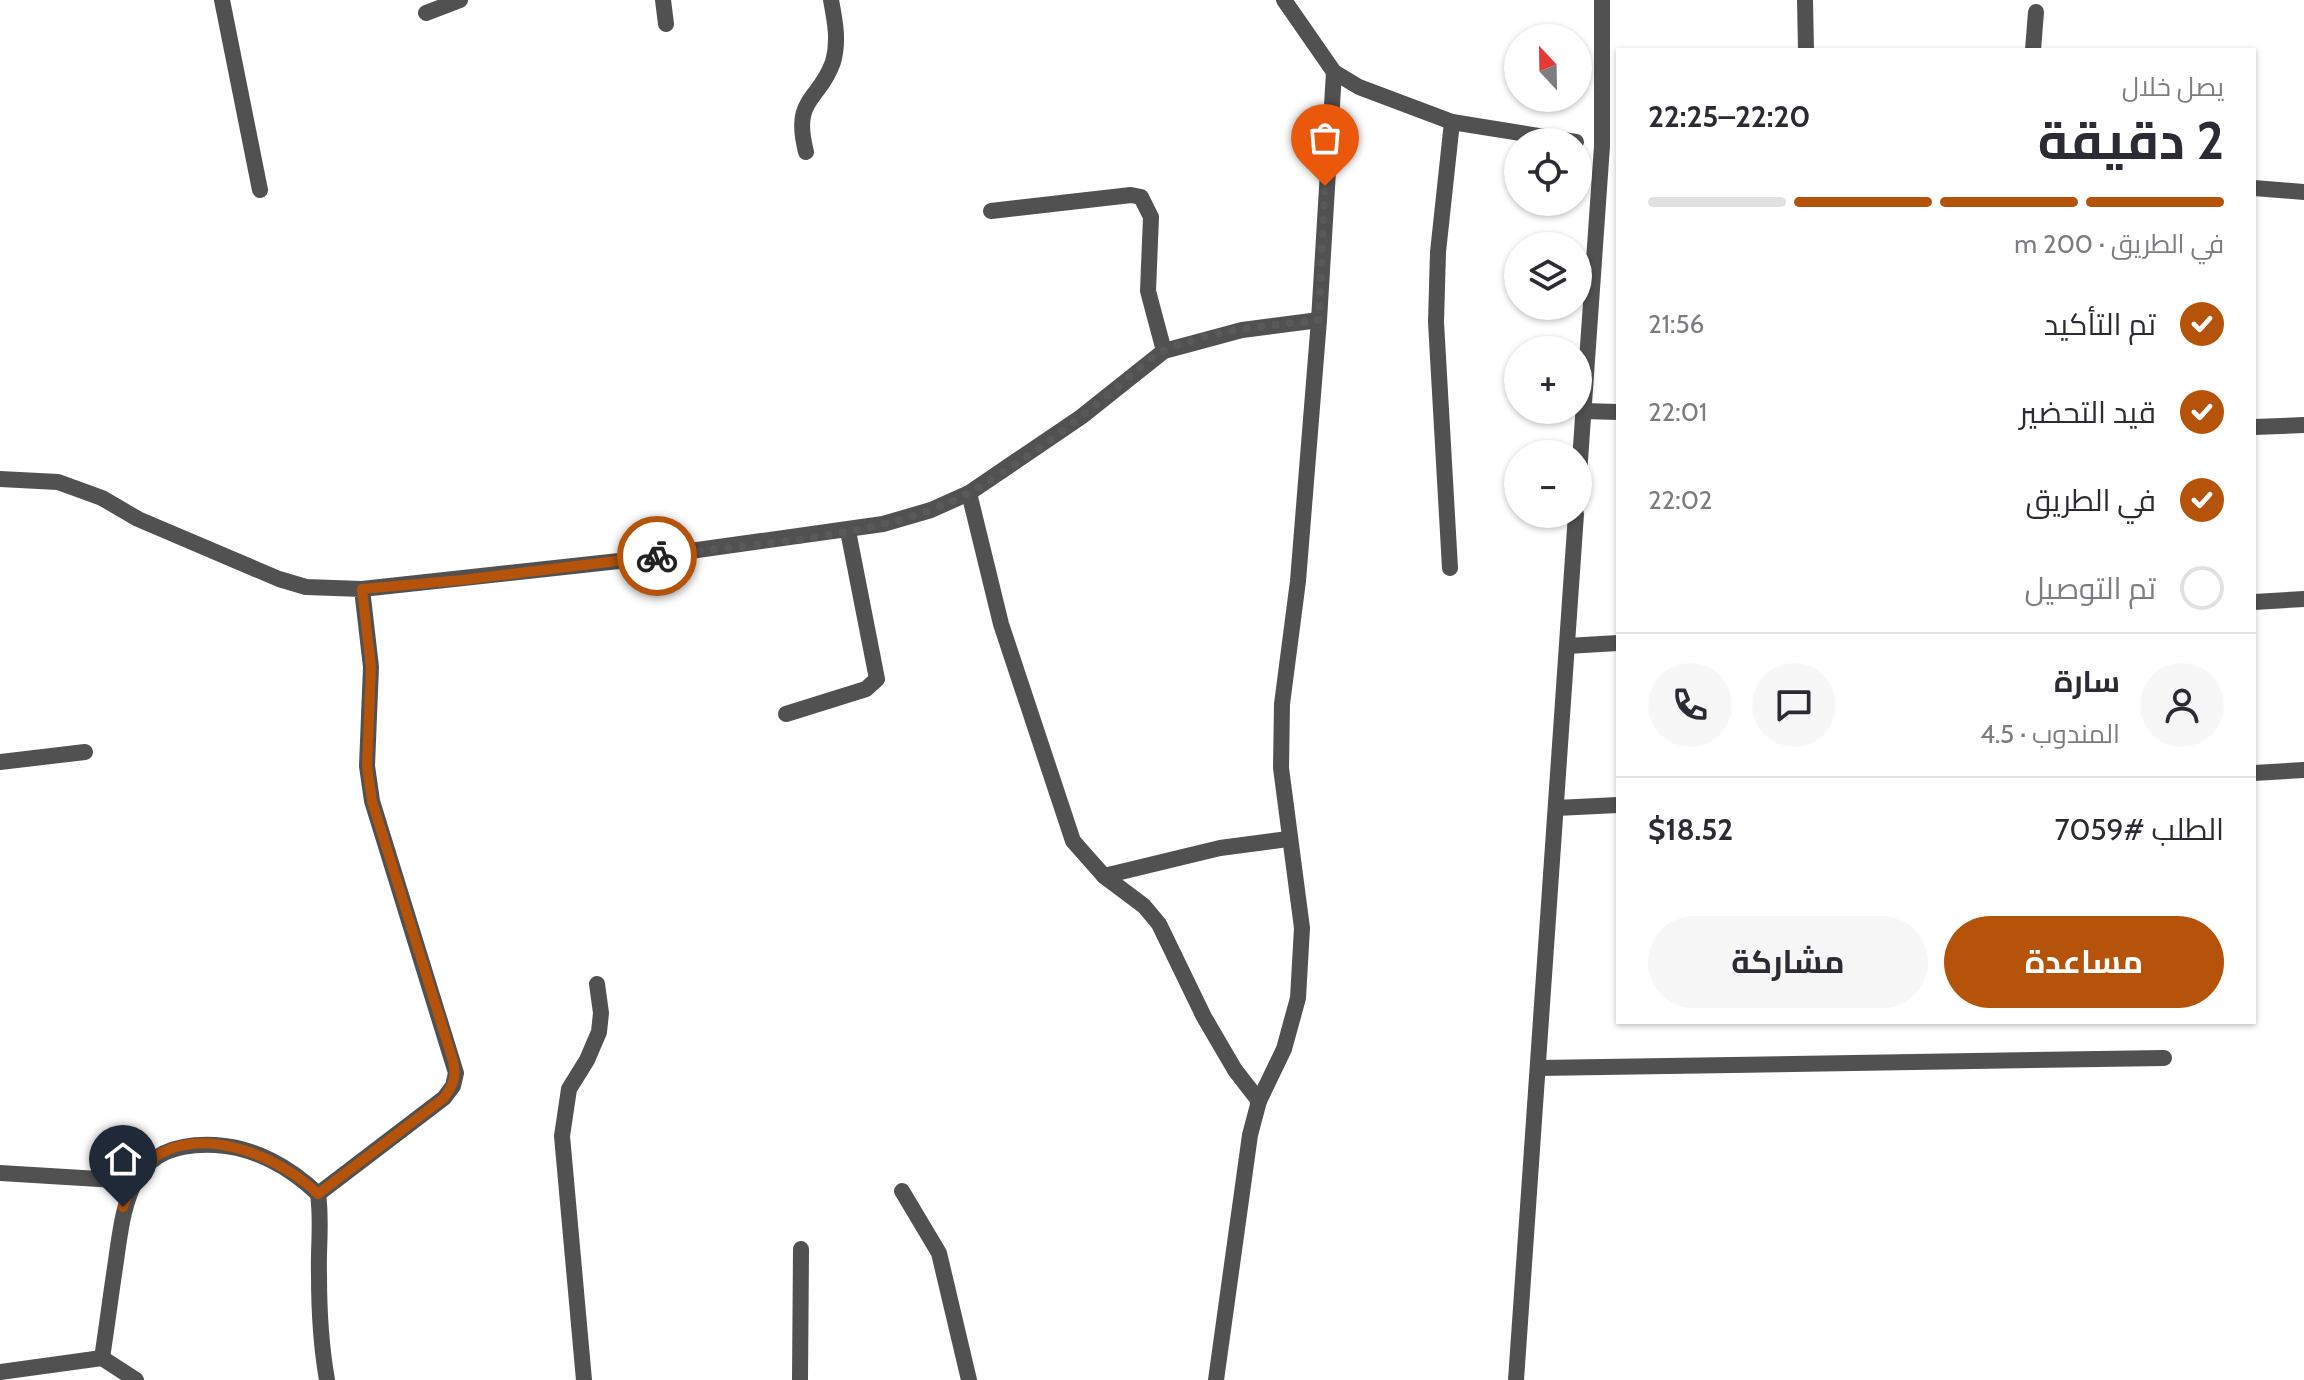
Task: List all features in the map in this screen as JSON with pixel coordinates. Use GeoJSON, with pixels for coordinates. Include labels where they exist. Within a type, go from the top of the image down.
{"type":"FeatureCollection","features":[{"type":"Feature","properties":{"kind":"street"},"geometry":{"type":"LineString","coordinates":[[222,0],[260,190]]}},
{"type":"Feature","properties":{"kind":"street"},"geometry":{"type":"LineString","coordinates":[[426,13],[460,0]]}},
{"type":"Feature","properties":{"kind":"street"},"geometry":{"type":"LineString","coordinates":[[663,0],[666,24]]}},
{"type":"Feature","properties":{"kind":"street"},"geometry":{"type":"LineString","coordinates":[[806,152],[801,134],[804,110],[832,65],[835,50],[837,32],[831,0]]}},
{"type":"Feature","properties":{"kind":"street"},"geometry":{"type":"LineString","coordinates":[[1284,0],[1334,72],[1359,87],[1452,122],[1504,130]]}},
{"type":"Feature","properties":{"kind":"street"},"geometry":{"type":"LineString","coordinates":[[1590,336],[1607,138],[1602,0]]}},
{"type":"Feature","properties":{"kind":"street"},"geometry":{"type":"LineString","coordinates":[[1805,0],[1806,48]]}},
{"type":"Feature","properties":{"kind":"street"},"geometry":{"type":"LineString","coordinates":[[2033,48],[2036,12]]}},
{"type":"Feature","properties":{"kind":"street"},"geometry":{"type":"LineString","coordinates":[[1216,1380],[1250,1135],[1259,1101],[1284,1049],[1298,998],[1302,928],[1281,768],[1282,704],[1298,581],[1319,320],[1334,72]]}},
{"type":"Feature","properties":{"kind":"street"},"geometry":{"type":"LineString","coordinates":[[1450,568],[1436,322],[1438,252],[1452,122]]}},
{"type":"Feature","properties":{"kind":"street"},"geometry":{"type":"LineString","coordinates":[[2256,188],[2304,192]]}},
{"type":"Feature","properties":{"kind":"street"},"geometry":{"type":"LineString","coordinates":[[991,211],[1131,195],[1141,197],[1151,217],[1148,291],[1164,351]]}},
{"type":"Feature","properties":{"kind":"street"},"geometry":{"type":"LineString","coordinates":[[0,479],[58,482],[102,498],[138,519],[279,579],[306,587],[362,589],[462,580],[848,531],[931,510],[969,493],[1081,417],[1164,351],[1242,330],[1319,320]]}},
{"type":"Feature","properties":{"kind":"street"},"geometry":{"type":"LineString","coordinates":[[1592,411],[1616,412]]}},
{"type":"Feature","properties":{"kind":"street"},"geometry":{"type":"LineString","coordinates":[[2256,427],[2304,425]]}},
{"type":"Feature","properties":{"kind":"street"},"geometry":{"type":"LineString","coordinates":[[969,493],[1001,624],[1073,841],[1104,876],[1144,906],[1159,924],[1204,1017],[1235,1070],[1259,1101]]}},
{"type":"Feature","properties":{"kind":"street"},"geometry":{"type":"LineString","coordinates":[[1516,1380],[1575,528]]}},
{"type":"Feature","properties":{"kind":"street"},"geometry":{"type":"LineString","coordinates":[[786,714],[866,689],[877,679],[848,531]]}},
{"type":"Feature","properties":{"kind":"street"},"geometry":{"type":"LineString","coordinates":[[318,1194],[444,1098],[453,1086],[456,1073],[372,801],[367,766],[371,667],[362,589]]}},
{"type":"Feature","properties":{"kind":"street"},"geometry":{"type":"LineString","coordinates":[[2256,602],[2304,599]]}},
{"type":"Feature","properties":{"kind":"street"},"geometry":{"type":"LineString","coordinates":[[1567,646],[1616,643]]}},
{"type":"Feature","properties":{"kind":"street"},"geometry":{"type":"LineString","coordinates":[[0,762],[85,752]]}},
{"type":"Feature","properties":{"kind":"street"},"geometry":{"type":"LineString","coordinates":[[2256,773],[2304,770]]}},
{"type":"Feature","properties":{"kind":"street"},"geometry":{"type":"LineString","coordinates":[[1556,808],[1616,805]]}},
{"type":"Feature","properties":{"kind":"street"},"geometry":{"type":"LineString","coordinates":[[1104,876],[1220,848],[1288,839]]}},
{"type":"Feature","properties":{"kind":"street"},"geometry":{"type":"LineString","coordinates":[[584,1380],[562,1136],[569,1089],[587,1060],[599,1032],[601,1013],[597,984]]}},
{"type":"Feature","properties":{"kind":"street"},"geometry":{"type":"LineString","coordinates":[[1538,1068],[2164,1058]]}},
{"type":"Feature","properties":{"kind":"street"},"geometry":{"type":"LineString","coordinates":[[102,1358],[123,1207],[132,1181],[152,1159],[172,1149],[201,1144],[225,1145],[281,1164],[318,1194],[322,1236],[319,1271],[321,1327],[327,1380]]}},
{"type":"Feature","properties":{"kind":"street"},"geometry":{"type":"LineString","coordinates":[[0,1173],[132,1181]]}},
{"type":"Feature","properties":{"kind":"street"},"geometry":{"type":"LineString","coordinates":[[902,1191],[939,1253],[969,1380]]}},
{"type":"Feature","properties":{"kind":"street"},"geometry":{"type":"LineString","coordinates":[[800,1380],[801,1249]]}},
{"type":"Feature","properties":{"kind":"street"},"geometry":{"type":"LineString","coordinates":[[0,1372],[102,1358],[136,1380]]}},
{"type":"Feature","properties":{"kind":"way so far"},"geometry":{"type":"LineString","coordinates":[[657,556],[848,531],[931,510],[969,493],[1015,463],[1081,417],[1164,351],[1242,330],[1319,320],[1325,186]]}},
{"type":"Feature","properties":{"kind":"route"},"geometry":{"type":"LineString","coordinates":[[123,1207],[132,1181],[152,1159],[172,1149],[201,1144],[225,1145],[281,1164],[318,1194],[444,1098],[453,1086],[456,1073],[453,1061],[372,801],[367,766],[371,667],[362,589],[657,556]]}}]}
